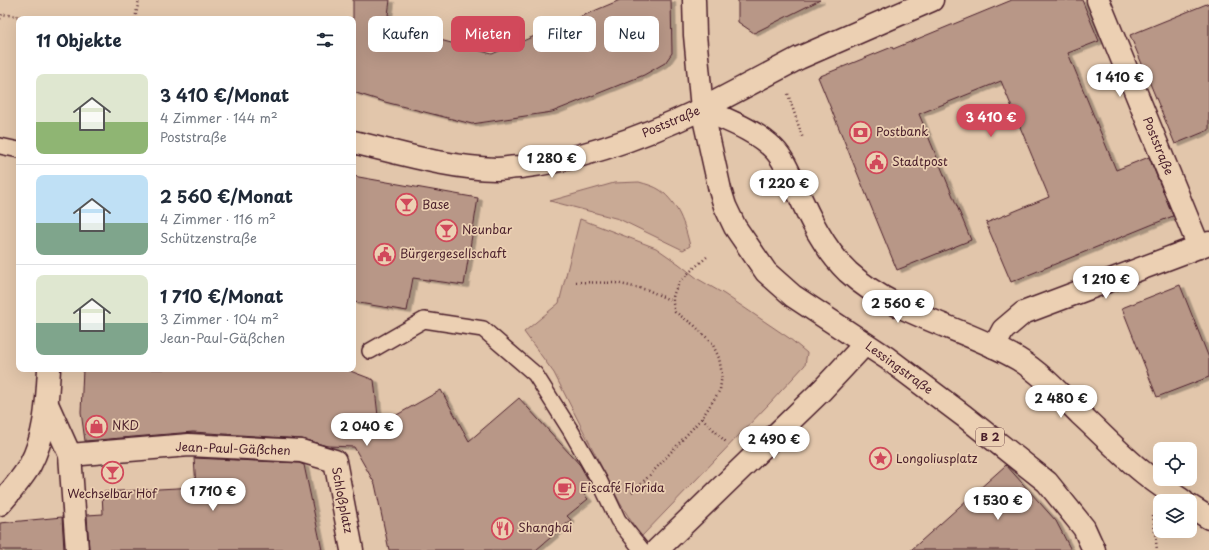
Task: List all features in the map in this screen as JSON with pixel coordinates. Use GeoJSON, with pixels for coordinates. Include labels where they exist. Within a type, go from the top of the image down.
{"type":"FeatureCollection","features":[{"type":"Feature","properties":{"kind":"street","name":"B 2"},"geometry":{"type":"LineString","coordinates":[[694,0],[695,35],[702,109]]}},
{"type":"Feature","properties":{"kind":"street","name":"Poststraße"},"geometry":{"type":"LineString","coordinates":[[356,143],[462,166],[497,169],[535,165],[574,157],[663,128],[799,58],[932,0]]}},
{"type":"Feature","properties":{"kind":"street","name":"Poststraße"},"geometry":{"type":"LineString","coordinates":[[1098,0],[1173,182],[1204,245]]}},
{"type":"Feature","properties":{"kind":"street"},"geometry":{"type":"LineString","coordinates":[[702,109],[754,132],[775,150],[783,161],[811,220],[829,250],[847,271],[869,290],[925,318],[994,346],[1019,360],[1038,375],[1143,472],[1173,494]]}},
{"type":"Feature","properties":{"kind":"street","name":"Lessingstraße"},"geometry":{"type":"LineString","coordinates":[[702,109],[711,156],[725,206],[735,227],[766,272],[793,296],[865,344],[964,416],[1047,482],[1084,528],[1094,550]]}},
{"type":"Feature","properties":{"kind":"street"},"geometry":{"type":"LineString","coordinates":[[994,346],[1003,330],[1023,313],[1204,245]]}},
{"type":"Feature","properties":{"kind":"street"},"geometry":{"type":"LineString","coordinates":[[657,550],[678,532],[746,463],[822,390],[865,344]]}},
{"type":"Feature","properties":{"kind":"street"},"geometry":{"type":"LineString","coordinates":[[0,504],[20,480],[30,464],[37,448],[43,428],[47,404],[49,372]]}},
{"type":"Feature","properties":{"kind":"street"},"geometry":{"type":"LineString","coordinates":[[47,404],[70,455],[77,550]]}},
{"type":"Feature","properties":{"kind":"street","name":"Jean-Paul-Gäßchen"},"geometry":{"type":"LineString","coordinates":[[70,455],[189,445],[302,451]]}},
{"type":"Feature","properties":{"kind":"street","name":"Schloßplatz"},"geometry":{"type":"LineString","coordinates":[[302,451],[335,461],[352,550]]}},
{"type":"Feature","properties":{"kind":"street"},"geometry":{"type":"LineString","coordinates":[[1197,510],[1209,518]]}},
{"type":"Feature","properties":{"kind":"lane"},"geometry":{"type":"LineString","coordinates":[[0,146],[16,149]]}},
{"type":"Feature","properties":{"kind":"lane"},"geometry":{"type":"LineString","coordinates":[[370,351],[424,320],[483,329],[534,374],[571,431],[599,480],[618,520],[642,550]]}},
{"type":"Feature","properties":{"kind":"path"},"geometry":{"type":"LineString","coordinates":[[135,16],[139,0]]}},
{"type":"Feature","properties":{"kind":"path"},"geometry":{"type":"LineString","coordinates":[[0,20],[2,14],[16,16]]}},
{"type":"Feature","properties":{"kind":"path"},"geometry":{"type":"LineString","coordinates":[[783,66],[788,93],[806,146]]}},
{"type":"Feature","properties":{"kind":"path"},"geometry":{"type":"LineString","coordinates":[[612,509],[651,474],[702,418],[720,390],[722,374],[719,358],[712,343],[694,325],[675,312],[672,301],[675,288],[683,278],[708,256]]}},
{"type":"Feature","properties":{"kind":"path"},"geometry":{"type":"LineString","coordinates":[[576,282],[616,283],[648,290],[672,301]]}},
{"type":"Feature","properties":{"kind":"path"},"geometry":{"type":"LineString","coordinates":[[702,418],[746,463]]}},
{"type":"Feature","properties":{"kind":"shaded area"},"geometry":{"type":"Polygon","coordinates":[[[639,182],[660,190],[672,201],[683,222],[690,246],[683,250],[619,219],[550,201],[614,183],[639,182]]]}},
{"type":"Feature","properties":{"kind":"shaded area"},"geometry":{"type":"Polygon","coordinates":[[[580,219],[656,248],[698,279],[724,294],[789,338],[807,353],[805,365],[641,537],[620,503],[554,373],[524,332],[559,303],[580,219]]]}},
{"type":"Feature","properties":{"kind":"building"},"geometry":{"type":"Polygon","coordinates":[[[353,0],[390,0],[388,15],[390,16],[368,16],[368,52],[443,52],[443,41],[451,43],[451,52],[485,52],[492,54],[497,52],[525,52],[525,40],[533,37],[533,52],[596,52],[596,16],[582,16],[620,0],[671,0],[672,53],[665,63],[644,75],[552,112],[472,124],[385,102],[356,93],[356,16],[353,16],[353,0]]]}},
{"type":"Feature","properties":{"kind":"building"},"geometry":{"type":"Polygon","coordinates":[[[738,0],[820,0],[754,33],[738,22],[738,0]]]}},
{"type":"Feature","properties":{"kind":"building"},"geometry":{"type":"Polygon","coordinates":[[[1012,0],[1082,0],[1099,41],[1068,53],[1116,170],[1149,157],[1173,216],[1011,282],[986,223],[1049,197],[1001,81],[919,114],[971,240],[897,270],[818,77],[892,47],[893,49],[1012,0]]]}},
{"type":"Feature","properties":{"kind":"building"},"geometry":{"type":"Polygon","coordinates":[[[1209,3],[1209,130],[1175,144],[1130,35],[1209,3]]]}},
{"type":"Feature","properties":{"kind":"building","name":"Bürgergesellschaft"},"geometry":{"type":"Polygon","coordinates":[[[356,177],[478,198],[464,285],[413,278],[407,311],[356,302],[356,177]]]}},
{"type":"Feature","properties":{"kind":"building"},"geometry":{"type":"Polygon","coordinates":[[[1180,285],[1209,358],[1209,377],[1157,397],[1122,308],[1180,285]]]}},
{"type":"Feature","properties":{"kind":"building"},"geometry":{"type":"Polygon","coordinates":[[[83,372],[353,372],[374,380],[379,425],[441,390],[469,441],[519,398],[580,465],[590,483],[581,491],[588,499],[567,516],[571,520],[536,550],[389,550],[375,484],[354,447],[327,446],[302,439],[193,432],[85,441],[81,412],[83,372]]]}},
{"type":"Feature","properties":{"kind":"building"},"geometry":{"type":"Polygon","coordinates":[[[194,458],[299,463],[304,465],[322,550],[89,550],[87,515],[103,514],[102,492],[196,487],[194,458]]]}},
{"type":"Feature","properties":{"kind":"building"},"geometry":{"type":"Polygon","coordinates":[[[1006,465],[1056,521],[1071,550],[911,550],[1006,465]]]}},
{"type":"Feature","properties":{"kind":"building"},"geometry":{"type":"Polygon","coordinates":[[[62,517],[64,550],[0,550],[0,523],[62,517]]]}},
{"type":"Feature","properties":{"kind":"place","name":"Postbank"},"geometry":{"type":"Point","coordinates":[861,132]}},
{"type":"Feature","properties":{"kind":"place","name":"Stadtpost"},"geometry":{"type":"Point","coordinates":[876,162]}},
{"type":"Feature","properties":{"kind":"place","name":"Base"},"geometry":{"type":"Point","coordinates":[407,205]}},
{"type":"Feature","properties":{"kind":"place","name":"Neunbar"},"geometry":{"type":"Point","coordinates":[447,230]}},
{"type":"Feature","properties":{"kind":"place","name":"Bürgergesellschaft"},"geometry":{"type":"Point","coordinates":[385,254]}},
{"type":"Feature","properties":{"kind":"place","name":"NKD"},"geometry":{"type":"Point","coordinates":[96,426]}},
{"type":"Feature","properties":{"kind":"place","name":"Longoliusplatz"},"geometry":{"type":"Point","coordinates":[880,459]}},
{"type":"Feature","properties":{"kind":"place","name":"Wechselbar Hof"},"geometry":{"type":"Point","coordinates":[112,473]}},
{"type":"Feature","properties":{"kind":"place","name":"Eiscafé Florida"},"geometry":{"type":"Point","coordinates":[564,488]}},
{"type":"Feature","properties":{"kind":"place","name":"Shanghai"},"geometry":{"type":"Point","coordinates":[503,528]}}]}
